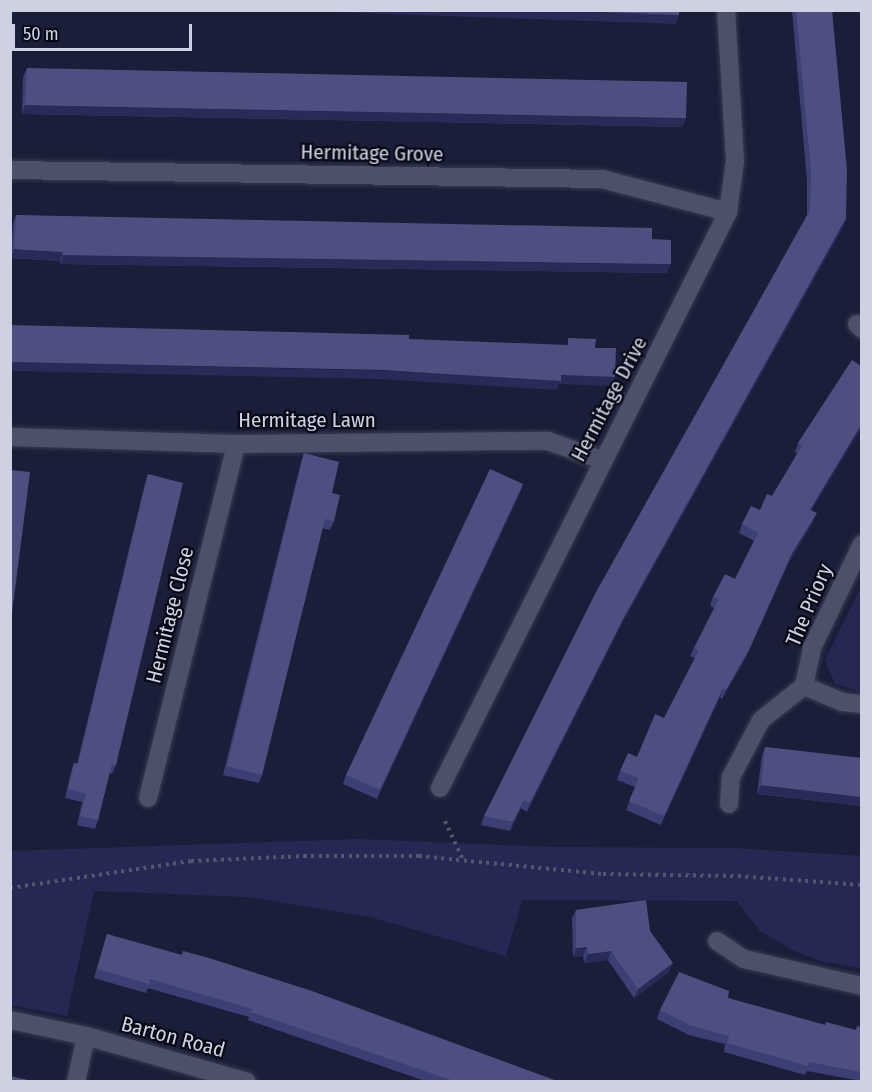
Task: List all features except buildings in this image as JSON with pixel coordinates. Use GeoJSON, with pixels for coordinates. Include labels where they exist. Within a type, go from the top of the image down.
{"type":"FeatureCollection","features":[{"type":"Feature","properties":{"kind":"street","name":"Hermitage Drive"},"geometry":{"type":"LineString","coordinates":[[440,788],[601,460],[666,341],[728,212],[735,161],[726,10]]}},
{"type":"Feature","properties":{"kind":"street","name":"Hermitage Grove"},"geometry":{"type":"LineString","coordinates":[[10,170],[602,179],[728,212]]}},
{"type":"Feature","properties":{"kind":"street","name":"Hermitage Lawn"},"geometry":{"type":"LineString","coordinates":[[10,437],[236,444],[548,441],[601,460]]}},
{"type":"Feature","properties":{"kind":"street","name":"Hermitage Close"},"geometry":{"type":"LineString","coordinates":[[148,798],[236,444]]}},
{"type":"Feature","properties":{"kind":"street","name":"The Priory"},"geometry":{"type":"LineString","coordinates":[[804,687],[812,648],[861,544]]}},
{"type":"Feature","properties":{"kind":"street"},"geometry":{"type":"LineString","coordinates":[[729,804],[730,777],[761,720],[770,710],[804,687],[842,702],[861,704]]}},
{"type":"Feature","properties":{"kind":"street"},"geometry":{"type":"LineString","coordinates":[[717,941],[744,959],[861,986]]}},
{"type":"Feature","properties":{"kind":"street","name":"Barton Road"},"geometry":{"type":"LineString","coordinates":[[10,1020],[86,1036],[247,1082]]}},
{"type":"Feature","properties":{"kind":"street"},"geometry":{"type":"LineString","coordinates":[[76,1082],[86,1036]]}},
{"type":"Feature","properties":{"kind":"path"},"geometry":{"type":"LineString","coordinates":[[445,821],[463,861]]}},
{"type":"Feature","properties":{"kind":"path"},"geometry":{"type":"LineString","coordinates":[[10,888],[191,861],[304,856],[419,856],[603,874],[738,876],[861,885]]}},
{"type":"Feature","properties":{"kind":"shaded area"},"geometry":{"type":"Polygon","coordinates":[[[861,587],[861,692],[835,684],[825,660],[861,587]]]}},
{"type":"Feature","properties":{"kind":"shaded area"},"geometry":{"type":"Polygon","coordinates":[[[358,839],[553,847],[734,848],[861,856],[861,968],[823,962],[794,951],[760,931],[737,901],[522,900],[506,956],[370,917],[247,897],[94,891],[67,1016],[11,1005],[10,851],[358,839]]]}}]}
